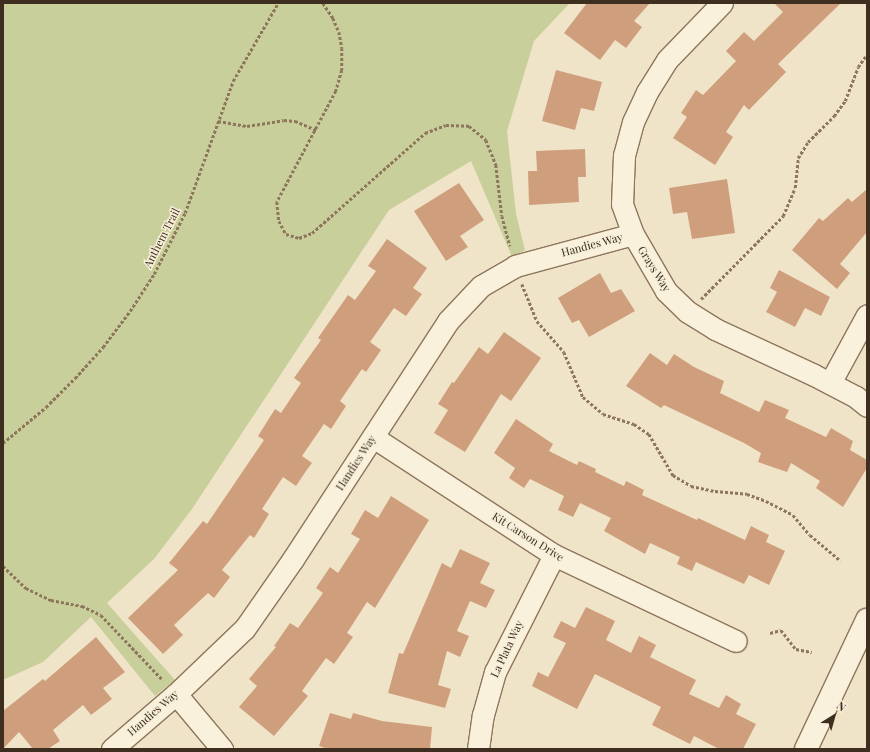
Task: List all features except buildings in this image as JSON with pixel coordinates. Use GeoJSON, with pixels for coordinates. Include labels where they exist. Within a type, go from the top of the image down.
{"type":"FeatureCollection","features":[{"type":"Feature","properties":{"kind":"street","name":"Grays Way"},"geometry":{"type":"LineString","coordinates":[[722,3],[667,60],[647,92],[634,122],[624,155],[622,204],[633,234],[666,291],[688,312],[715,329],[830,383],[856,397],[867,406]]}},
{"type":"Feature","properties":{"kind":"street","name":"Handies Way"},"geometry":{"type":"LineString","coordinates":[[112,749],[176,694],[249,622],[448,322],[481,286],[515,266],[633,234]]}},
{"type":"Feature","properties":{"kind":"street"},"geometry":{"type":"LineString","coordinates":[[830,383],[867,315]]}},
{"type":"Feature","properties":{"kind":"street","name":"Kit Carson Drive"},"geometry":{"type":"LineString","coordinates":[[372,437],[554,555],[736,641]]}},
{"type":"Feature","properties":{"kind":"street","name":"La Plata Way"},"geometry":{"type":"LineString","coordinates":[[478,749],[483,715],[495,672],[554,555]]}},
{"type":"Feature","properties":{"kind":"street"},"geometry":{"type":"LineString","coordinates":[[806,749],[867,620]]}},
{"type":"Feature","properties":{"kind":"street"},"geometry":{"type":"LineString","coordinates":[[176,694],[222,749]]}},
{"type":"Feature","properties":{"kind":"path","name":"Anthem Trail"},"geometry":{"type":"LineString","coordinates":[[3,443],[46,407],[76,378],[103,347],[130,311],[154,274],[185,213],[233,81],[278,3]]}},
{"type":"Feature","properties":{"kind":"path"},"geometry":{"type":"LineString","coordinates":[[323,3],[333,18],[339,32],[342,48],[342,70],[336,90],[277,202],[279,221],[286,234],[299,238],[312,233],[425,133],[446,125],[469,126],[486,140],[496,165],[502,216],[510,246]]}},
{"type":"Feature","properties":{"kind":"path"},"geometry":{"type":"LineString","coordinates":[[688,312],[783,216],[795,188],[798,158],[808,142],[834,116],[845,101],[858,67],[867,54]]}},
{"type":"Feature","properties":{"kind":"path"},"geometry":{"type":"LineString","coordinates":[[218,121],[247,126],[284,120],[295,121],[316,130]]}},
{"type":"Feature","properties":{"kind":"path"},"geometry":{"type":"LineString","coordinates":[[522,284],[538,321],[564,352],[583,397],[603,414],[634,424],[649,434],[673,475],[691,486],[715,491],[746,494],[766,501],[792,515],[810,534],[841,561]]}},
{"type":"Feature","properties":{"kind":"path"},"geometry":{"type":"LineString","coordinates":[[3,566],[26,588],[51,600],[82,606],[101,615],[176,694]]}},
{"type":"Feature","properties":{"kind":"path"},"geometry":{"type":"LineString","coordinates":[[770,633],[781,630],[796,649],[812,652]]}},
{"type":"Feature","properties":{"kind":"green space"},"geometry":{"type":"Polygon","coordinates":[[[3,3],[570,3],[534,41],[507,131],[516,214],[525,250],[512,257],[471,161],[389,210],[192,509],[154,559],[107,603],[175,680],[155,696],[91,617],[43,662],[3,680],[3,3]]]}}]}
